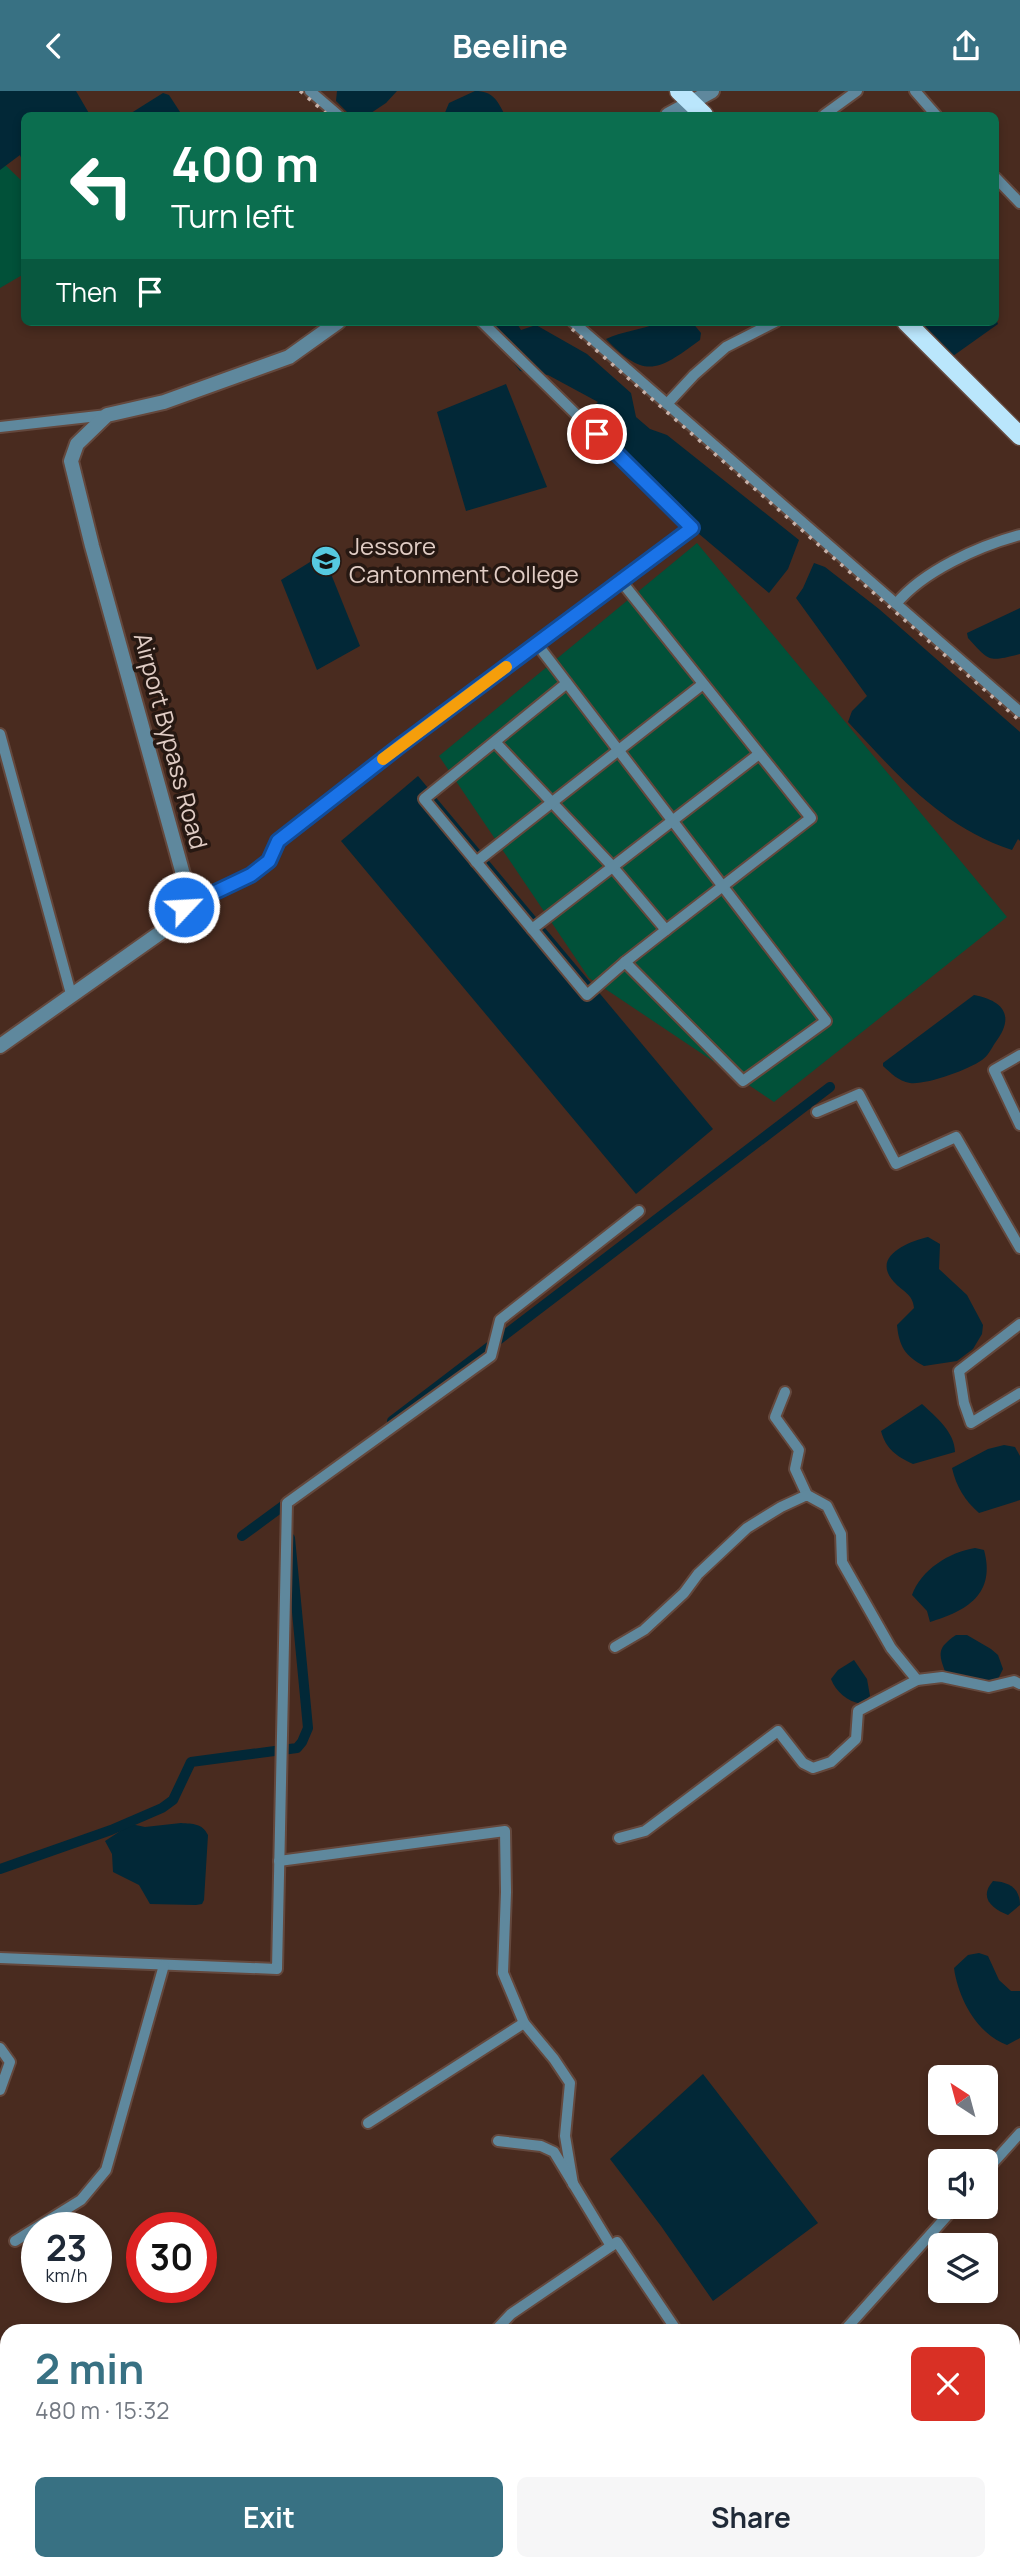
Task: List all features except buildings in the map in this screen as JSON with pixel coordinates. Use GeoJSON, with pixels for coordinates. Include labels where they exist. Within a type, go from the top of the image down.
{"type":"FeatureCollection","features":[{"type":"Feature","properties":{"kind":"highway"},"geometry":{"type":"LineString","coordinates":[[910,326],[1020,436]]}},
{"type":"Feature","properties":{"kind":"street"},"geometry":{"type":"LineString","coordinates":[[310,91],[334,112]]}},
{"type":"Feature","properties":{"kind":"street"},"geometry":{"type":"LineString","coordinates":[[674,112],[712,91]]}},
{"type":"Feature","properties":{"kind":"street"},"geometry":{"type":"LineString","coordinates":[[828,112],[857,91]]}},
{"type":"Feature","properties":{"kind":"street"},"geometry":{"type":"LineString","coordinates":[[915,91],[928,112]]}},
{"type":"Feature","properties":{"kind":"street"},"geometry":{"type":"LineString","coordinates":[[999,181],[1020,203]]}},
{"type":"Feature","properties":{"kind":"street"},"geometry":{"type":"LineString","coordinates":[[0,427],[107,415],[164,402],[289,357],[332,326]]}},
{"type":"Feature","properties":{"kind":"street"},"geometry":{"type":"LineString","coordinates":[[0,1046],[174,923],[184,907],[251,875],[269,861],[278,841],[692,528],[486,326]]}},
{"type":"Feature","properties":{"kind":"street"},"geometry":{"type":"LineString","coordinates":[[578,326],[1020,712]]}},
{"type":"Feature","properties":{"kind":"street"},"geometry":{"type":"LineString","coordinates":[[667,404],[726,347],[767,326]]}},
{"type":"Feature","properties":{"kind":"street","name":"Airport Bypass Road"},"geometry":{"type":"LineString","coordinates":[[107,415],[77,444],[71,461],[184,878],[184,907]]}},
{"type":"Feature","properties":{"kind":"street"},"geometry":{"type":"LineString","coordinates":[[896,604],[921,579],[979,548],[1020,535]]}},
{"type":"Feature","properties":{"kind":"street"},"geometry":{"type":"LineString","coordinates":[[567,683],[424,799],[587,995],[625,962],[811,818],[621,581]]}},
{"type":"Feature","properties":{"kind":"street"},"geometry":{"type":"LineString","coordinates":[[537,644],[826,1021],[743,1081],[625,962]]}},
{"type":"Feature","properties":{"kind":"street"},"geometry":{"type":"LineString","coordinates":[[476,862],[703,684]]}},
{"type":"Feature","properties":{"kind":"street"},"geometry":{"type":"LineString","coordinates":[[0,734],[71,994]]}},
{"type":"Feature","properties":{"kind":"street"},"geometry":{"type":"LineString","coordinates":[[495,742],[612,866],[666,930]]}},
{"type":"Feature","properties":{"kind":"street"},"geometry":{"type":"LineString","coordinates":[[532,929],[759,754]]}},
{"type":"Feature","properties":{"kind":"street"},"geometry":{"type":"LineString","coordinates":[[1020,1055],[994,1070],[1020,1125]]}},
{"type":"Feature","properties":{"kind":"street"},"geometry":{"type":"LineString","coordinates":[[817,1112],[859,1094],[897,1164],[956,1137],[1020,1248]]}},
{"type":"Feature","properties":{"kind":"street"},"geometry":{"type":"LineString","coordinates":[[0,1958],[277,1969],[286,1503],[491,1356],[500,1320],[639,1211]]}},
{"type":"Feature","properties":{"kind":"street"},"geometry":{"type":"LineString","coordinates":[[1020,1324],[959,1371],[964,1403],[971,1423],[1020,1393]]}},
{"type":"Feature","properties":{"kind":"street"},"geometry":{"type":"LineString","coordinates":[[785,1392],[775,1417],[799,1450],[794,1469],[807,1495],[827,1506],[841,1534],[842,1562],[891,1648],[917,1680]]}},
{"type":"Feature","properties":{"kind":"street"},"geometry":{"type":"LineString","coordinates":[[615,1647],[644,1630],[747,1528],[807,1495]]}},
{"type":"Feature","properties":{"kind":"street"},"geometry":{"type":"LineString","coordinates":[[619,1838],[645,1832],[778,1731],[803,1763],[813,1768],[831,1762],[856,1739],[858,1711],[917,1680],[942,1677],[989,1687],[1014,1681],[1020,1684]]}},
{"type":"Feature","properties":{"kind":"street"},"geometry":{"type":"LineString","coordinates":[[279,1861],[505,1831],[503,1973],[524,2023],[570,2083],[565,2136],[573,2184]]}},
{"type":"Feature","properties":{"kind":"street"},"geometry":{"type":"LineString","coordinates":[[15,2241],[81,2200],[106,2170],[164,1965]]}},
{"type":"Feature","properties":{"kind":"street"},"geometry":{"type":"LineString","coordinates":[[368,2123],[524,2023]]}},
{"type":"Feature","properties":{"kind":"street"},"geometry":{"type":"LineString","coordinates":[[0,2048],[10,2063],[0,2090]]}},
{"type":"Feature","properties":{"kind":"street"},"geometry":{"type":"LineString","coordinates":[[998,2158],[1020,2133]]}},
{"type":"Feature","properties":{"kind":"street"},"geometry":{"type":"LineString","coordinates":[[498,2141],[541,2146],[554,2153],[611,2246]]}},
{"type":"Feature","properties":{"kind":"street"},"geometry":{"type":"LineString","coordinates":[[850,2324],[943,2219]]}},
{"type":"Feature","properties":{"kind":"street"},"geometry":{"type":"LineString","coordinates":[[502,2324],[511,2314],[617,2242],[672,2324]]}},
{"type":"Feature","properties":{"kind":"green space"},"geometry":{"type":"Polygon","coordinates":[[[0,160],[21,180],[21,276],[0,288],[0,160]]]}},
{"type":"Feature","properties":{"kind":"green space"},"geometry":{"type":"Polygon","coordinates":[[[697,543],[1007,917],[774,1102],[589,978],[439,756],[697,543]]]}},
{"type":"Feature","properties":{"kind":"water"},"geometry":{"type":"Polygon","coordinates":[[[0,91],[76,91],[88,112],[21,112],[21,158],[20,155],[0,170],[0,91]]]}},
{"type":"Feature","properties":{"kind":"water"},"geometry":{"type":"Polygon","coordinates":[[[337,91],[397,91],[372,112],[347,112],[336,101],[337,91]]]}},
{"type":"Feature","properties":{"kind":"water"},"geometry":{"type":"Polygon","coordinates":[[[475,91],[494,97],[503,112],[445,112],[449,103],[475,91]]]}},
{"type":"Feature","properties":{"kind":"water"},"geometry":{"type":"Polygon","coordinates":[[[163,93],[169,95],[180,112],[133,112],[163,93]]]}},
{"type":"Feature","properties":{"kind":"water"},"geometry":{"type":"Polygon","coordinates":[[[485,326],[518,326],[521,330],[538,326],[587,354],[631,393],[636,417],[650,429],[667,435],[799,540],[788,569],[769,593],[641,485],[581,428],[579,422],[598,402],[548,375],[520,371],[485,326]]]}},
{"type":"Feature","properties":{"kind":"water"},"geometry":{"type":"Polygon","coordinates":[[[695,326],[701,333],[700,340],[673,359],[652,367],[631,361],[606,339],[646,327],[695,326]]]}},
{"type":"Feature","properties":{"kind":"water"},"geometry":{"type":"Polygon","coordinates":[[[925,326],[995,326],[953,356],[925,326]]]}},
{"type":"Feature","properties":{"kind":"water"},"geometry":{"type":"Polygon","coordinates":[[[506,384],[547,487],[466,511],[437,412],[506,384]]]}},
{"type":"Feature","properties":{"kind":"water"},"geometry":{"type":"Polygon","coordinates":[[[323,554],[360,646],[317,670],[281,580],[323,554]]]}},
{"type":"Feature","properties":{"kind":"water"},"geometry":{"type":"Polygon","coordinates":[[[814,563],[825,567],[879,609],[1020,732],[1020,841],[1018,839],[1012,850],[986,840],[942,813],[903,779],[848,722],[852,711],[867,696],[796,598],[814,563]]]}},
{"type":"Feature","properties":{"kind":"water"},"geometry":{"type":"Polygon","coordinates":[[[1020,608],[1020,654],[990,658],[968,638],[967,633],[1020,608]]]}},
{"type":"Feature","properties":{"kind":"water"},"geometry":{"type":"Polygon","coordinates":[[[418,776],[713,1129],[636,1194],[341,841],[418,776]]]}},
{"type":"Feature","properties":{"kind":"water"},"geometry":{"type":"Polygon","coordinates":[[[974,995],[993,1001],[1004,1011],[1005,1025],[984,1058],[957,1072],[917,1083],[902,1080],[883,1066],[883,1063],[974,995]]]}},
{"type":"Feature","properties":{"kind":"water"},"geometry":{"type":"Polygon","coordinates":[[[928,1237],[940,1244],[939,1269],[967,1295],[983,1325],[982,1334],[973,1349],[957,1361],[924,1366],[912,1358],[901,1345],[897,1325],[914,1308],[909,1296],[888,1273],[887,1265],[894,1252],[928,1237]]]}},
{"type":"Feature","properties":{"kind":"water"},"geometry":{"type":"Polygon","coordinates":[[[922,1404],[948,1431],[955,1452],[913,1464],[892,1451],[881,1431],[922,1404]]]}},
{"type":"Feature","properties":{"kind":"water"},"geometry":{"type":"Polygon","coordinates":[[[1004,1445],[1015,1447],[1020,1456],[1020,1500],[979,1513],[962,1493],[952,1468],[988,1449],[1004,1445]]]}},
{"type":"Feature","properties":{"kind":"water"},"geometry":{"type":"Polygon","coordinates":[[[975,1548],[984,1550],[987,1565],[982,1589],[967,1606],[930,1622],[927,1611],[912,1595],[916,1586],[929,1570],[946,1558],[975,1548]]]}},
{"type":"Feature","properties":{"kind":"water"},"geometry":{"type":"Polygon","coordinates":[[[956,1635],[967,1635],[998,1655],[1003,1669],[998,1679],[988,1682],[946,1674],[941,1651],[956,1635]]]}},
{"type":"Feature","properties":{"kind":"water"},"geometry":{"type":"Polygon","coordinates":[[[854,1660],[867,1679],[870,1696],[861,1704],[843,1695],[831,1679],[838,1670],[854,1660]]]}},
{"type":"Feature","properties":{"kind":"water"},"geometry":{"type":"Polygon","coordinates":[[[181,1823],[200,1826],[208,1835],[204,1900],[202,1904],[196,1905],[150,1904],[139,1885],[113,1872],[112,1854],[105,1841],[131,1824],[145,1827],[181,1823]]]}},
{"type":"Feature","properties":{"kind":"water"},"geometry":{"type":"Polygon","coordinates":[[[993,1881],[1013,1887],[1018,1894],[1020,1905],[1008,1915],[997,1910],[987,1898],[993,1881]]]}},
{"type":"Feature","properties":{"kind":"water"},"geometry":{"type":"Polygon","coordinates":[[[979,1953],[988,1956],[999,1980],[1011,1991],[1020,1991],[1020,2038],[1007,2045],[996,2040],[978,2024],[965,2003],[956,1979],[954,1968],[968,1955],[979,1953]]]}},
{"type":"Feature","properties":{"kind":"water"},"geometry":{"type":"Polygon","coordinates":[[[703,2074],[818,2223],[713,2301],[610,2159],[703,2074]]]}},
{"type":"Feature","properties":{"kind":"waterway"},"geometry":{"type":"LineString","coordinates":[[392,1421],[830,1087]]}},
{"type":"Feature","properties":{"kind":"waterway"},"geometry":{"type":"LineString","coordinates":[[242,1536],[291,1500]]}},
{"type":"Feature","properties":{"kind":"waterway"},"geometry":{"type":"LineString","coordinates":[[0,1869],[111,1830],[162,1808],[173,1800],[191,1762],[297,1748],[308,1728],[290,1538]]}},
{"type":"Feature","properties":{"kind":"railway"},"geometry":{"type":"LineString","coordinates":[[300,91],[324,112]]}},
{"type":"Feature","properties":{"kind":"railway"},"geometry":{"type":"LineString","coordinates":[[569,326],[1020,721]]}},
{"type":"Feature","properties":{"kind":"slow traffic"},"geometry":{"type":"LineString","coordinates":[[383,759],[506,667]]}},
{"type":"Feature","properties":{"kind":"place","name":"Jessore Cantonment College"},"geometry":{"type":"Point","coordinates":[326,561]}},
{"type":"Feature","properties":{"kind":"route"},"geometry":{"type":"LineString","coordinates":[[184,907],[251,875],[269,861],[278,841],[401,745],[692,528],[597,434]]}}]}
